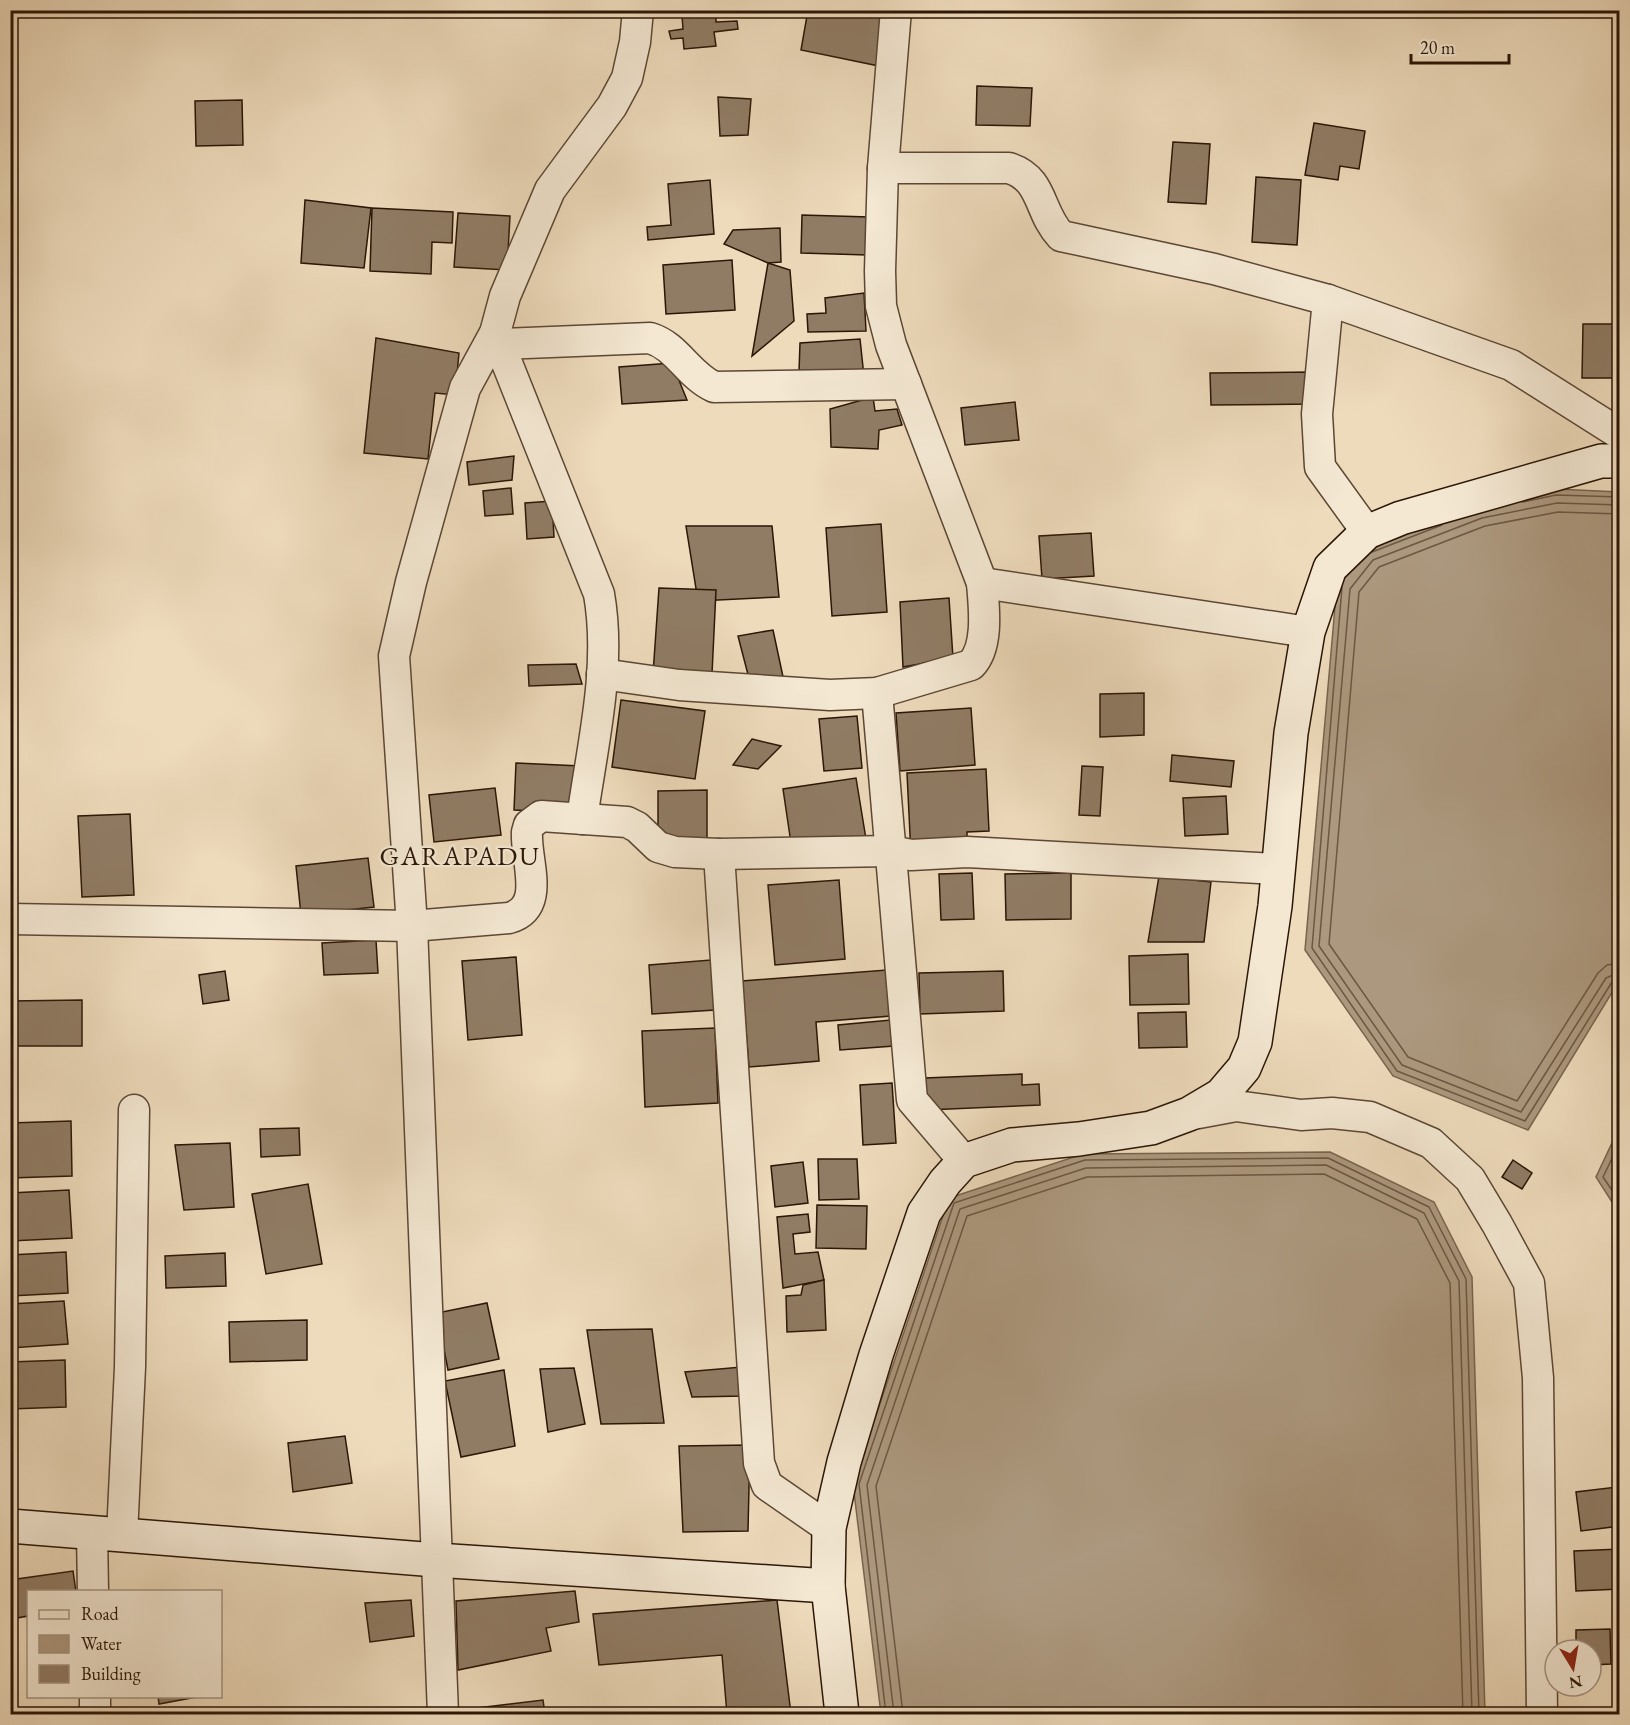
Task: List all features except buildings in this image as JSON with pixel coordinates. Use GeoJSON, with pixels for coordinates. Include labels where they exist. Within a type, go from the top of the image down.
{"type":"FeatureCollection","features":[{"type":"Feature","properties":{"kind":"main road"},"geometry":{"type":"LineString","coordinates":[[842,1714],[828,1586],[829,1528],[844,1462],[876,1355],[924,1213],[945,1182],[964,1161],[1012,1145],[1079,1139],[1151,1128],[1189,1114],[1221,1095],[1245,1068],[1255,1042],[1278,869],[1292,733],[1308,632],[1330,568],[1367,532],[1401,518],[1470,501],[1601,461],[1620,461]]}},
{"type":"Feature","properties":{"kind":"main road"},"geometry":{"type":"LineString","coordinates":[[10,1526],[436,1560],[828,1586]]}},
{"type":"Feature","properties":{"kind":"street"},"geometry":{"type":"LineString","coordinates":[[442,1714],[412,926],[394,656],[406,600],[465,388],[497,338],[505,296],[550,190],[612,106],[627,78],[635,42],[638,10]]}},
{"type":"Feature","properties":{"kind":"street"},"geometry":{"type":"LineString","coordinates":[[602,674],[690,686],[830,695],[877,693],[971,665],[978,658],[984,607],[982,583],[891,345],[881,306],[883,168],[896,10]]}},
{"type":"Feature","properties":{"kind":"street"},"geometry":{"type":"LineString","coordinates":[[883,168],[1009,168],[1030,179],[1050,224],[1061,236],[1214,269],[1328,300],[1511,365],[1620,434]]}},
{"type":"Feature","properties":{"kind":"street"},"geometry":{"type":"LineString","coordinates":[[1328,300],[1317,414],[1320,467],[1367,532]]}},
{"type":"Feature","properties":{"kind":"street"},"geometry":{"type":"LineString","coordinates":[[497,338],[650,338],[673,350],[689,370],[714,387],[906,384]]}},
{"type":"Feature","properties":{"kind":"street"},"geometry":{"type":"LineString","coordinates":[[497,338],[599,594],[603,617],[602,674],[582,819]]}},
{"type":"Feature","properties":{"kind":"street"},"geometry":{"type":"LineString","coordinates":[[982,583],[1308,632]]}},
{"type":"Feature","properties":{"kind":"street"},"geometry":{"type":"LineString","coordinates":[[877,693],[912,1100],[964,1161]]}},
{"type":"Feature","properties":{"kind":"street"},"geometry":{"type":"LineString","coordinates":[[10,919],[412,926],[519,915],[531,899],[527,840],[529,825],[541,816],[627,822],[637,827],[658,847],[675,852],[719,854],[891,851],[911,855],[968,852],[1278,869]]}},
{"type":"Feature","properties":{"kind":"street"},"geometry":{"type":"LineString","coordinates":[[719,854],[759,1463],[767,1485],[829,1528]]}},
{"type":"Feature","properties":{"kind":"street"},"geometry":{"type":"LineString","coordinates":[[1189,1114],[1236,1106],[1301,1115],[1332,1113],[1370,1117],[1431,1143],[1470,1179],[1497,1224],[1529,1283],[1538,1378],[1542,1714]]}},
{"type":"Feature","properties":{"kind":"street"},"geometry":{"type":"LineString","coordinates":[[93,1590],[107,1534],[130,1367],[134,1110]]}},
{"type":"Feature","properties":{"kind":"street"},"geometry":{"type":"LineString","coordinates":[[95,1698],[95,1714]]}},
{"type":"Feature","properties":{"kind":"water"},"geometry":{"type":"Polygon","coordinates":[[[1556,489],[1619,492],[1619,981],[1528,1130],[1393,1076],[1305,950],[1337,584],[1365,549],[1478,504],[1556,489]]]}},
{"type":"Feature","properties":{"kind":"water"},"geometry":{"type":"Polygon","coordinates":[[[1619,1128],[1619,1213],[1596,1177],[1619,1128]]]}},
{"type":"Feature","properties":{"kind":"water"},"geometry":{"type":"Polygon","coordinates":[[[1330,1152],[1434,1202],[1472,1277],[1485,1714],[881,1714],[853,1484],[949,1198],[1083,1154],[1330,1152]]]}},
{"type":"Feature","properties":{"kind":"district","name":"GARAPADU"},"geometry":{"type":"Point","coordinates":[460,855]}}]}
